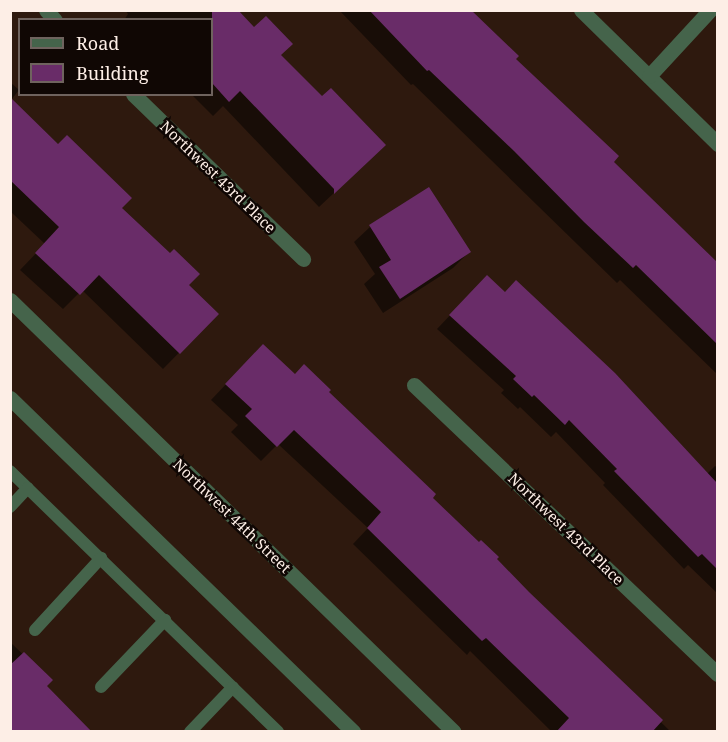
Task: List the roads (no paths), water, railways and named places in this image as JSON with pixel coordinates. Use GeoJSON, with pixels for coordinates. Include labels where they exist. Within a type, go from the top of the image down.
{"type":"FeatureCollection","features":[{"type":"Feature","properties":{"kind":"street"},"geometry":{"type":"LineString","coordinates":[[582,10],[717,144]]}},
{"type":"Feature","properties":{"kind":"street"},"geometry":{"type":"LineString","coordinates":[[649,76],[710,10]]}},
{"type":"Feature","properties":{"kind":"street","name":"Northwest 43rd Place"},"geometry":{"type":"LineString","coordinates":[[135,96],[303,259]]}},
{"type":"Feature","properties":{"kind":"street","name":"Northwest 44th Street"},"geometry":{"type":"LineString","coordinates":[[10,300],[454,732]]}},
{"type":"Feature","properties":{"kind":"street","name":"Northwest 43rd Place"},"geometry":{"type":"LineString","coordinates":[[414,385],[717,674]]}},
{"type":"Feature","properties":{"kind":"street"},"geometry":{"type":"LineString","coordinates":[[10,398],[353,732]]}},
{"type":"Feature","properties":{"kind":"lane"},"geometry":{"type":"LineString","coordinates":[[10,471],[278,732]]}},
{"type":"Feature","properties":{"kind":"lane"},"geometry":{"type":"LineString","coordinates":[[10,507],[28,488]]}},
{"type":"Feature","properties":{"kind":"lane"},"geometry":{"type":"LineString","coordinates":[[34,630],[101,558]]}},
{"type":"Feature","properties":{"kind":"lane"},"geometry":{"type":"LineString","coordinates":[[100,687],[165,620]]}},
{"type":"Feature","properties":{"kind":"lane"},"geometry":{"type":"LineString","coordinates":[[190,732],[233,687]]}}]}
